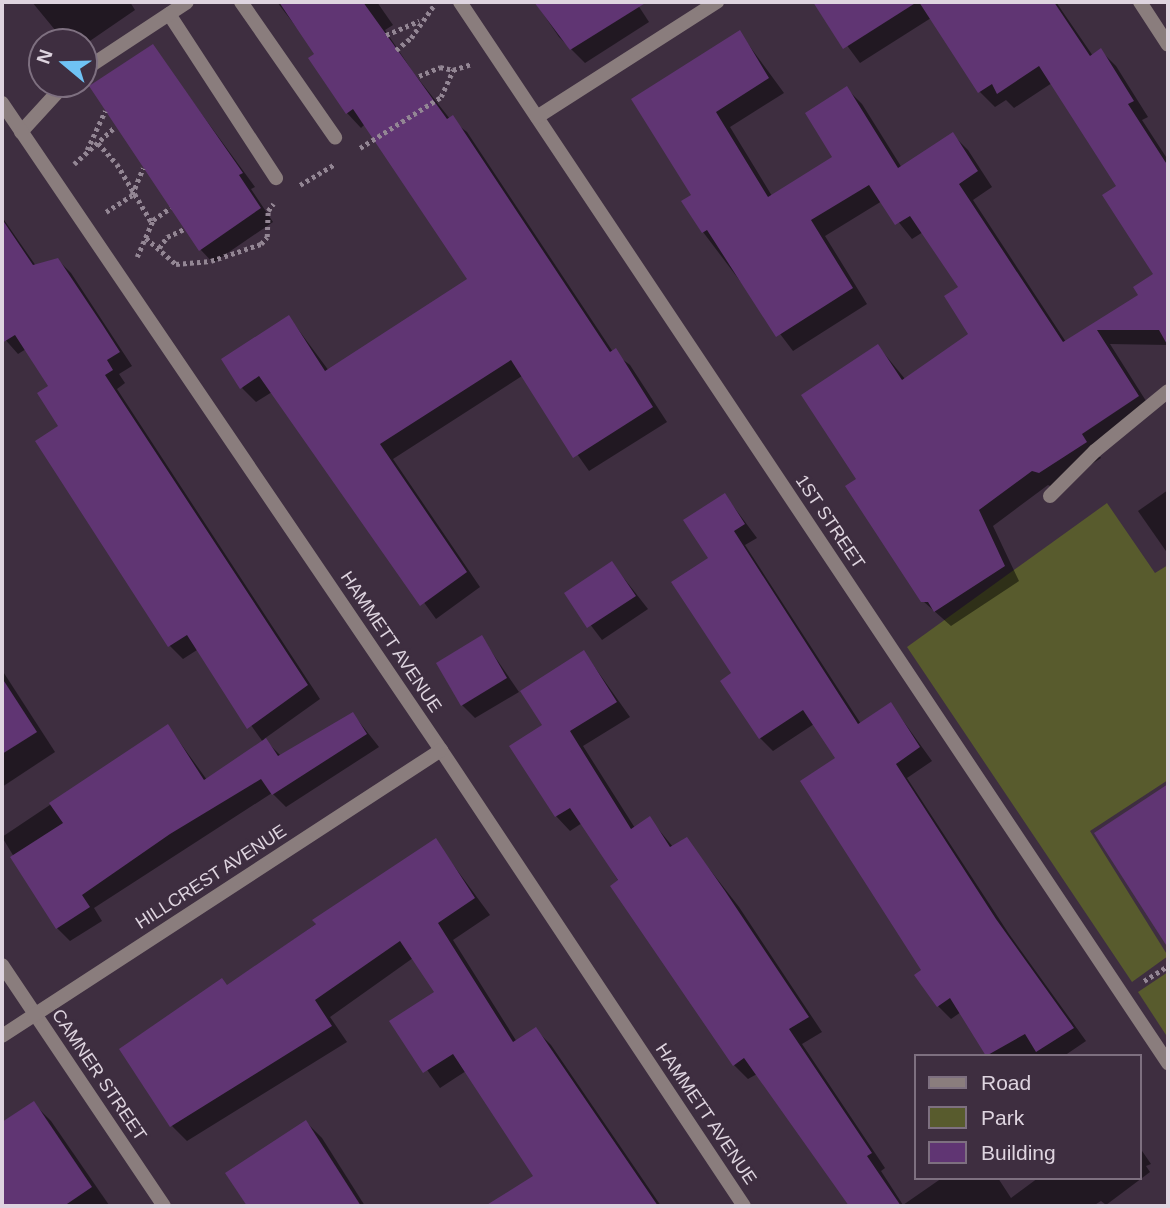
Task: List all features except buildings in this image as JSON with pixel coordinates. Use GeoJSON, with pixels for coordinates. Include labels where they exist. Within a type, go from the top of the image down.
{"type":"FeatureCollection","features":[{"type":"Feature","properties":{"kind":"street"},"geometry":{"type":"LineString","coordinates":[[98,61],[187,2]]}},
{"type":"Feature","properties":{"kind":"street"},"geometry":{"type":"LineString","coordinates":[[241,2],[335,137]]}},
{"type":"Feature","properties":{"kind":"street","name":"1ST STREET"},"geometry":{"type":"LineString","coordinates":[[460,2],[1168,1063]]}},
{"type":"Feature","properties":{"kind":"street"},"geometry":{"type":"LineString","coordinates":[[537,117],[717,2]]}},
{"type":"Feature","properties":{"kind":"street"},"geometry":{"type":"LineString","coordinates":[[1140,2],[1168,45]]}},
{"type":"Feature","properties":{"kind":"street"},"geometry":{"type":"LineString","coordinates":[[169,14],[276,178]]}},
{"type":"Feature","properties":{"kind":"street"},"geometry":{"type":"LineString","coordinates":[[21,132],[52,98]]}},
{"type":"Feature","properties":{"kind":"street","name":"HAMMETT AVENUE"},"geometry":{"type":"LineString","coordinates":[[2,103],[441,750],[744,1206]]}},
{"type":"Feature","properties":{"kind":"street"},"geometry":{"type":"LineString","coordinates":[[1050,496],[1095,451],[1168,391]]}},
{"type":"Feature","properties":{"kind":"street","name":"HILLCREST AVENUE"},"geometry":{"type":"LineString","coordinates":[[2,1037],[441,750]]}},
{"type":"Feature","properties":{"kind":"street","name":"CAMNER STREET"},"geometry":{"type":"LineString","coordinates":[[2,965],[164,1206]]}},
{"type":"Feature","properties":{"kind":"path"},"geometry":{"type":"LineString","coordinates":[[396,50],[411,38],[419,21],[437,2]]}},
{"type":"Feature","properties":{"kind":"path"},"geometry":{"type":"LineString","coordinates":[[386,35],[419,21]]}},
{"type":"Feature","properties":{"kind":"path"},"geometry":{"type":"LineString","coordinates":[[419,76],[440,67],[453,70],[499,60]]}},
{"type":"Feature","properties":{"kind":"path"},"geometry":{"type":"LineString","coordinates":[[348,155],[441,97],[453,70]]}},
{"type":"Feature","properties":{"kind":"path"},"geometry":{"type":"LineString","coordinates":[[86,150],[105,111]]}},
{"type":"Feature","properties":{"kind":"path"},"geometry":{"type":"LineString","coordinates":[[55,182],[86,150],[115,127]]}},
{"type":"Feature","properties":{"kind":"path"},"geometry":{"type":"LineString","coordinates":[[98,143],[117,164],[132,195],[152,223]]}},
{"type":"Feature","properties":{"kind":"path"},"geometry":{"type":"LineString","coordinates":[[290,192],[337,163]]}},
{"type":"Feature","properties":{"kind":"path"},"geometry":{"type":"LineString","coordinates":[[84,224],[132,195],[143,168]]}},
{"type":"Feature","properties":{"kind":"path"},"geometry":{"type":"LineString","coordinates":[[146,239],[159,248],[168,261],[186,265],[255,247],[267,237],[268,211],[279,199]]}},
{"type":"Feature","properties":{"kind":"path"},"geometry":{"type":"LineString","coordinates":[[116,271],[137,257],[152,223],[170,208]]}},
{"type":"Feature","properties":{"kind":"path"},"geometry":{"type":"LineString","coordinates":[[159,248],[167,237],[184,229]]}},
{"type":"Feature","properties":{"kind":"green space"},"geometry":{"type":"Polygon","coordinates":[[[1107,503],[1155,573],[1168,565],[1168,780],[1090,831],[1168,956],[1132,982],[907,647],[1107,503]]]}},
{"type":"Feature","properties":{"kind":"green space"},"geometry":{"type":"Polygon","coordinates":[[[1168,972],[1168,1038],[1138,992],[1168,972]]]}}]}
